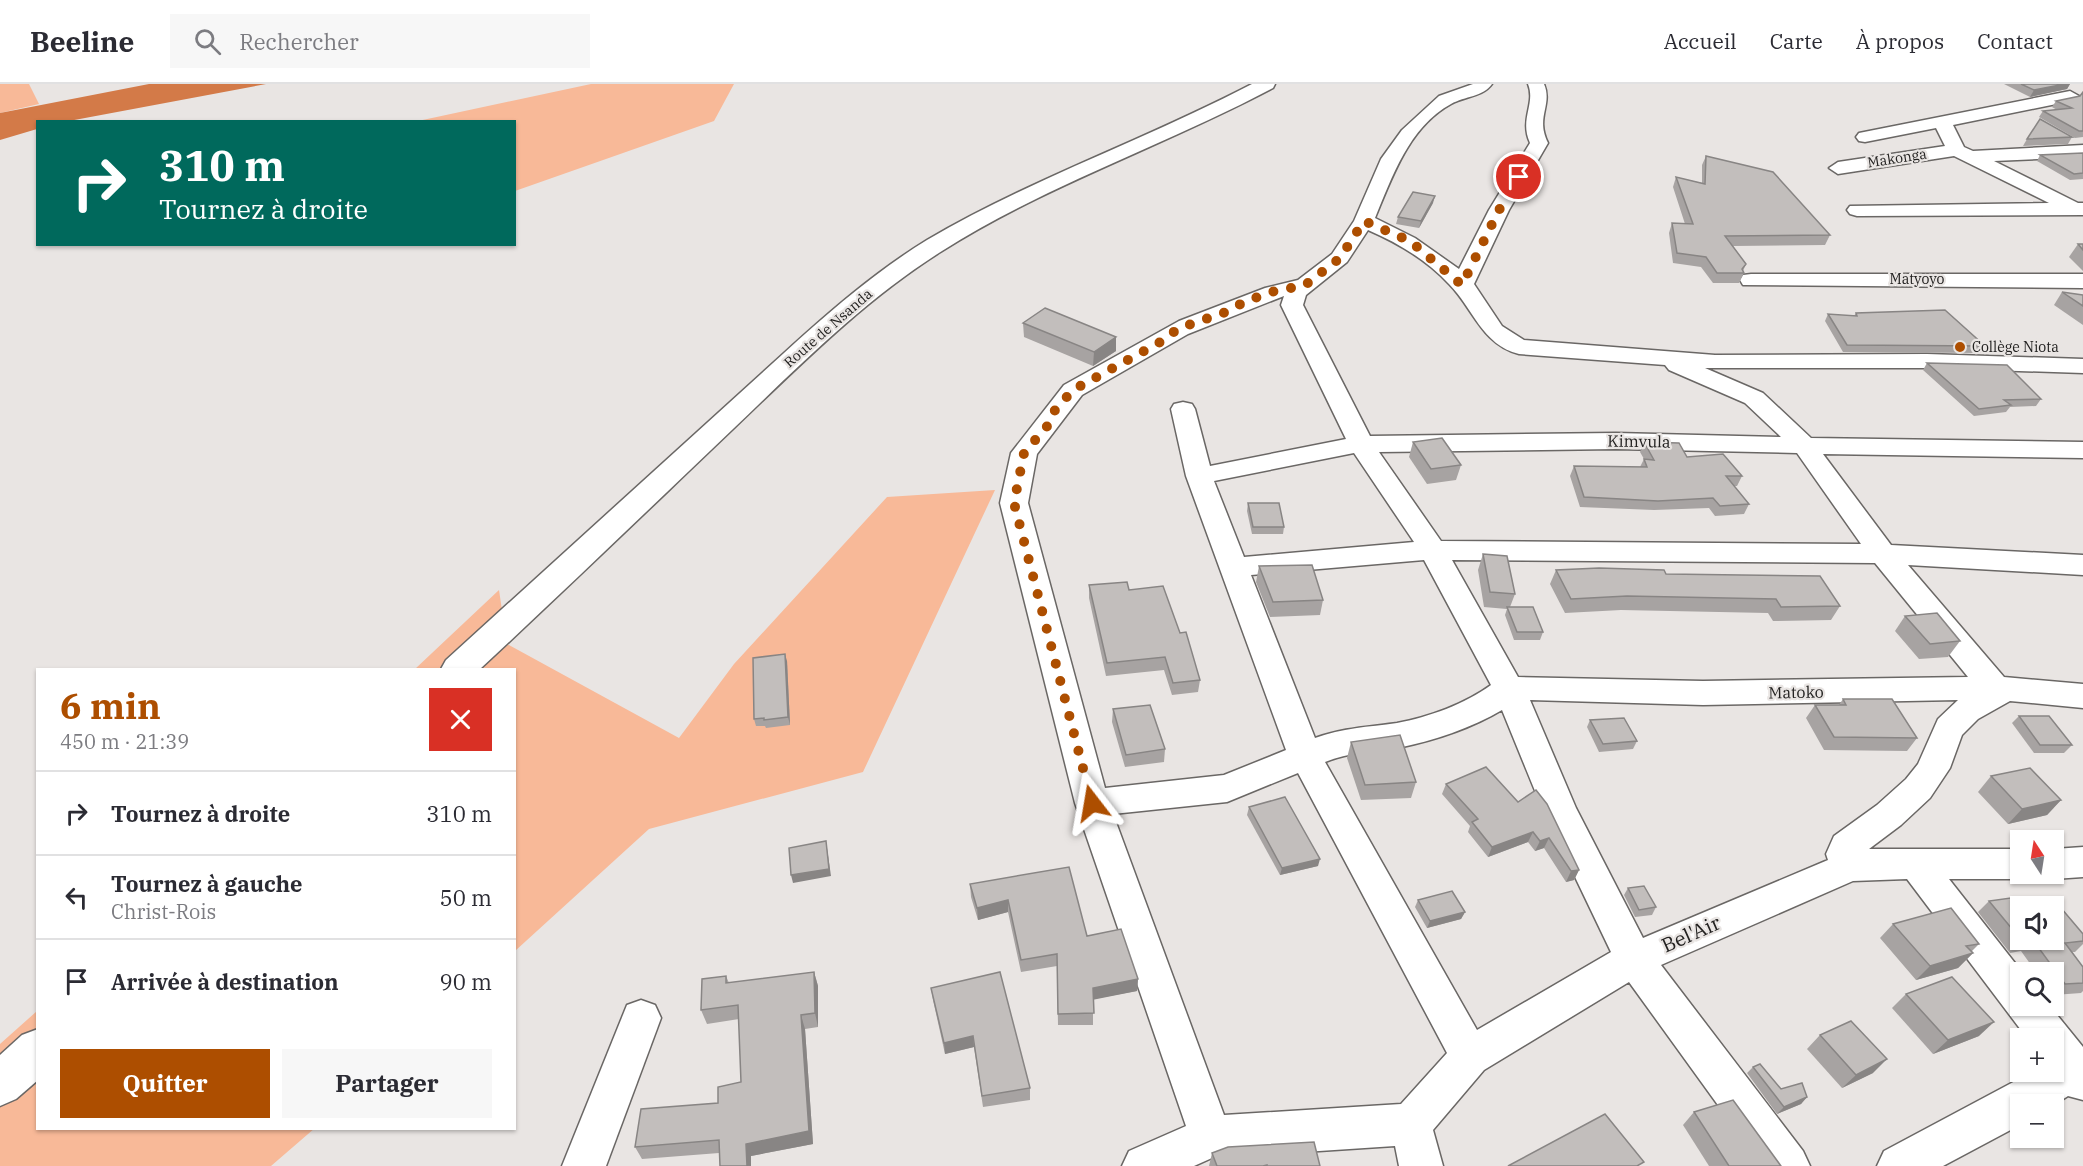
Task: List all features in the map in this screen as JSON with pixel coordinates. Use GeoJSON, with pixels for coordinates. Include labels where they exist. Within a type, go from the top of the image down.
{"type":"FeatureCollection","features":[{"type":"Feature","properties":{"kind":"street","name":"Route de Nsanda"},"geometry":{"type":"LineString","coordinates":[[459,668],[817,336],[875,287],[935,246],[974,225],[1032,195],[1213,112],[1266,84]]}},
{"type":"Feature","properties":{"kind":"street"},"geometry":{"type":"LineString","coordinates":[[1484,84],[1479,88],[1445,100],[1428,113],[1408,134],[1390,159],[1364,221],[1340,258],[1296,292],[1292,305],[1361,444],[1433,550],[1509,688],[1559,808],[1634,959],[1788,1166]]}},
{"type":"Feature","properties":{"kind":"street"},"geometry":{"type":"LineString","coordinates":[[1462,285],[1499,210],[1539,143],[1533,121],[1540,90],[1536,84]]}},
{"type":"Feature","properties":{"kind":"street"},"geometry":{"type":"LineString","coordinates":[[1865,137],[2070,96]]}},
{"type":"Feature","properties":{"kind":"street"},"geometry":{"type":"LineString","coordinates":[[1942,121],[1963,154],[2081,211]]}},
{"type":"Feature","properties":{"kind":"street","name":"Makonga"},"geometry":{"type":"LineString","coordinates":[[1838,168],[1963,154],[2083,150]]}},
{"type":"Feature","properties":{"kind":"street"},"geometry":{"type":"LineString","coordinates":[[1857,210],[2081,211]]}},
{"type":"Feature","properties":{"kind":"street"},"geometry":{"type":"LineString","coordinates":[[1364,221],[1410,241],[1470,293],[1494,333],[1519,347],[1659,359],[2083,366]]}},
{"type":"Feature","properties":{"kind":"street","name":"Matyoyo"},"geometry":{"type":"LineString","coordinates":[[1751,280],[2083,280]]}},
{"type":"Feature","properties":{"kind":"street"},"geometry":{"type":"LineString","coordinates":[[1211,1137],[1092,803],[1014,503],[1024,453],[1049,424],[1055,410],[1073,390],[1166,339],[1177,329],[1278,290],[1304,286]]}},
{"type":"Feature","properties":{"kind":"street"},"geometry":{"type":"LineString","coordinates":[[1659,359],[1754,398],[1803,444],[1883,554],[1996,688],[1998,694],[1971,707],[1952,721],[1933,769],[1916,791],[1890,816],[1846,846],[1844,854],[1850,867]]}},
{"type":"Feature","properties":{"kind":"street"},"geometry":{"type":"LineString","coordinates":[[1183,409],[1199,476],[1305,756],[1470,1056]]}},
{"type":"Feature","properties":{"kind":"street","name":"Kimvula"},"geometry":{"type":"LineString","coordinates":[[1199,476],[1361,444],[1616,441],[2030,451],[2083,450]]}},
{"type":"Feature","properties":{"kind":"street"},"geometry":{"type":"LineString","coordinates":[[1235,567],[1433,550],[1883,554],[2083,565]]}},
{"type":"Feature","properties":{"kind":"street"},"geometry":{"type":"LineString","coordinates":[[1092,803],[1227,788],[1340,742],[1399,735],[1451,720],[1489,703],[1509,688]]}},
{"type":"Feature","properties":{"kind":"street","name":"Matoko"},"geometry":{"type":"LineString","coordinates":[[1509,688],[1702,693],[1996,688],[2083,696]]}},
{"type":"Feature","properties":{"kind":"street"},"geometry":{"type":"LineString","coordinates":[[2064,863],[2083,862]]}},
{"type":"Feature","properties":{"kind":"street","name":"Bel'Air"},"geometry":{"type":"LineString","coordinates":[[1411,1124],[1470,1056],[1634,959],[1850,867],[1866,864],[2010,864]]}},
{"type":"Feature","properties":{"kind":"street"},"geometry":{"type":"LineString","coordinates":[[1916,864],[2010,986]]}},
{"type":"Feature","properties":{"kind":"street"},"geometry":{"type":"LineString","coordinates":[[2033,1016],[2043,1028]]}},
{"type":"Feature","properties":{"kind":"street"},"geometry":{"type":"LineString","coordinates":[[584,1166],[641,1018]]}},
{"type":"Feature","properties":{"kind":"street"},"geometry":{"type":"LineString","coordinates":[[0,1083],[36,1052]]}},
{"type":"Feature","properties":{"kind":"street"},"geometry":{"type":"LineString","coordinates":[[2064,1055],[2083,1080]]}},
{"type":"Feature","properties":{"kind":"street"},"geometry":{"type":"LineString","coordinates":[[1899,1166],[1999,1114],[2064,1076],[2083,1080]]}},
{"type":"Feature","properties":{"kind":"street"},"geometry":{"type":"LineString","coordinates":[[1144,1166],[1211,1137],[1411,1124],[1420,1166]]}},
{"type":"Feature","properties":{"kind":"shaded area"},"geometry":{"type":"Polygon","coordinates":[[[0,84],[29,84],[39,104],[0,113],[0,84]]]}},
{"type":"Feature","properties":{"kind":"shaded area"},"geometry":{"type":"Polygon","coordinates":[[[149,84],[266,84],[74,120],[36,120],[36,129],[0,140],[0,113],[149,84]]]}},
{"type":"Feature","properties":{"kind":"shaded area"},"geometry":{"type":"Polygon","coordinates":[[[591,84],[734,84],[714,121],[516,191],[516,120],[423,120],[591,84]]]}},
{"type":"Feature","properties":{"kind":"shaded area"},"geometry":{"type":"Polygon","coordinates":[[[995,490],[863,772],[649,829],[516,950],[516,668],[416,668],[499,590],[507,644],[679,738],[734,664],[887,497],[995,490]]]}},
{"type":"Feature","properties":{"kind":"shaded area"},"geometry":{"type":"Polygon","coordinates":[[[36,1012],[36,1130],[313,1130],[271,1166],[0,1166],[0,1044],[36,1012]]]}},
{"type":"Feature","properties":{"kind":"building"},"geometry":{"type":"Polygon","coordinates":[[[2021,84],[2065,84],[2034,90],[2021,84]]]}},
{"type":"Feature","properties":{"kind":"building"},"geometry":{"type":"Polygon","coordinates":[[[2083,92],[2083,131],[2043,111],[2072,108],[2056,101],[2080,96],[2083,92]]]}},
{"type":"Feature","properties":{"kind":"building"},"geometry":{"type":"Polygon","coordinates":[[[2040,119],[2072,137],[2027,139],[2040,119]]]}},
{"type":"Feature","properties":{"kind":"building"},"geometry":{"type":"Polygon","coordinates":[[[2083,153],[2083,173],[2074,174],[2040,155],[2083,153]]]}},
{"type":"Feature","properties":{"kind":"building"},"geometry":{"type":"Polygon","coordinates":[[[1706,156],[1773,172],[1830,235],[1725,236],[1746,264],[1742,269],[1744,273],[1717,273],[1706,257],[1677,253],[1672,223],[1693,224],[1676,177],[1705,184],[1706,156]]]}},
{"type":"Feature","properties":{"kind":"building"},"geometry":{"type":"Polygon","coordinates":[[[1413,192],[1435,196],[1421,221],[1398,217],[1413,192]]]}},
{"type":"Feature","properties":{"kind":"building"},"geometry":{"type":"Polygon","coordinates":[[[2062,292],[2083,295],[2083,306],[2062,292]]]}},
{"type":"Feature","properties":{"kind":"building"},"geometry":{"type":"Polygon","coordinates":[[[1045,308],[1116,337],[1094,352],[1023,323],[1045,308]]]}},
{"type":"Feature","properties":{"kind":"building"},"geometry":{"type":"Polygon","coordinates":[[[1945,310],[1985,346],[1847,345],[1828,314],[1857,316],[1856,313],[1945,310]]]}},
{"type":"Feature","properties":{"kind":"building"},"geometry":{"type":"Polygon","coordinates":[[[1927,363],[2007,365],[2041,399],[2004,400],[2011,405],[1979,409],[1927,363]]]}},
{"type":"Feature","properties":{"kind":"building"},"geometry":{"type":"Polygon","coordinates":[[[1442,438],[1461,465],[1431,469],[1413,442],[1442,438]]]}},
{"type":"Feature","properties":{"kind":"building"},"geometry":{"type":"Polygon","coordinates":[[[1644,442],[1679,443],[1687,457],[1723,454],[1742,476],[1726,476],[1749,504],[1720,506],[1713,498],[1658,501],[1584,497],[1574,466],[1647,467],[1644,459],[1654,460],[1644,442]]]}},
{"type":"Feature","properties":{"kind":"building"},"geometry":{"type":"Polygon","coordinates":[[[1248,503],[1279,503],[1284,527],[1253,527],[1248,503]]]}},
{"type":"Feature","properties":{"kind":"building"},"geometry":{"type":"Polygon","coordinates":[[[1483,554],[1507,556],[1515,594],[1490,592],[1483,554]]]}},
{"type":"Feature","properties":{"kind":"building"},"geometry":{"type":"Polygon","coordinates":[[[1312,565],[1323,600],[1273,602],[1259,566],[1312,565]]]}},
{"type":"Feature","properties":{"kind":"building"},"geometry":{"type":"Polygon","coordinates":[[[1599,568],[1664,570],[1666,574],[1820,576],[1840,606],[1781,607],[1776,599],[1627,596],[1571,599],[1556,570],[1599,568]]]}},
{"type":"Feature","properties":{"kind":"building"},"geometry":{"type":"Polygon","coordinates":[[[1127,582],[1129,590],[1163,586],[1180,633],[1186,632],[1200,680],[1173,683],[1165,657],[1107,663],[1089,585],[1127,582]]]}},
{"type":"Feature","properties":{"kind":"building"},"geometry":{"type":"Polygon","coordinates":[[[1507,607],[1533,607],[1543,632],[1517,632],[1507,607]]]}},
{"type":"Feature","properties":{"kind":"building"},"geometry":{"type":"Polygon","coordinates":[[[1937,613],[1960,641],[1930,644],[1905,616],[1937,613]]]}},
{"type":"Feature","properties":{"kind":"building"},"geometry":{"type":"Polygon","coordinates":[[[785,654],[788,717],[754,719],[753,658],[785,654]]]}},
{"type":"Feature","properties":{"kind":"building"},"geometry":{"type":"Polygon","coordinates":[[[1843,699],[1892,699],[1917,738],[1834,737],[1815,705],[1846,705],[1843,699]]]}},
{"type":"Feature","properties":{"kind":"building"},"geometry":{"type":"Polygon","coordinates":[[[1150,705],[1165,749],[1126,755],[1113,709],[1150,705]]]}},
{"type":"Feature","properties":{"kind":"building"},"geometry":{"type":"Polygon","coordinates":[[[2019,716],[2049,716],[2072,745],[2040,745],[2019,716]]]}},
{"type":"Feature","properties":{"kind":"building"},"geometry":{"type":"Polygon","coordinates":[[[1624,718],[1637,741],[1603,744],[1590,720],[1624,718]]]}},
{"type":"Feature","properties":{"kind":"building"},"geometry":{"type":"Polygon","coordinates":[[[1400,735],[1416,782],[1365,785],[1351,742],[1400,735]]]}},
{"type":"Feature","properties":{"kind":"building"},"geometry":{"type":"Polygon","coordinates":[[[1486,767],[1518,802],[1536,790],[1547,804],[1579,870],[1571,871],[1549,838],[1540,841],[1533,832],[1492,847],[1472,822],[1478,819],[1446,784],[1486,767]]]}},
{"type":"Feature","properties":{"kind":"building"},"geometry":{"type":"Polygon","coordinates":[[[2030,768],[2061,800],[2022,809],[1991,776],[2030,768]]]}},
{"type":"Feature","properties":{"kind":"building"},"geometry":{"type":"Polygon","coordinates":[[[1285,797],[1320,859],[1282,868],[1249,807],[1285,797]]]}},
{"type":"Feature","properties":{"kind":"building"},"geometry":{"type":"Polygon","coordinates":[[[826,841],[829,869],[791,875],[789,848],[826,841]]]}},
{"type":"Feature","properties":{"kind":"building"},"geometry":{"type":"Polygon","coordinates":[[[1069,867],[1087,936],[1121,929],[1138,979],[1093,988],[1094,1013],[1058,1014],[1057,954],[1021,960],[1008,900],[977,908],[970,884],[1069,867]]]}},
{"type":"Feature","properties":{"kind":"building"},"geometry":{"type":"Polygon","coordinates":[[[1644,886],[1656,907],[1639,910],[1628,888],[1644,886]]]}},
{"type":"Feature","properties":{"kind":"building"},"geometry":{"type":"Polygon","coordinates":[[[1452,891],[1465,912],[1430,921],[1418,900],[1452,891]]]}},
{"type":"Feature","properties":{"kind":"building"},"geometry":{"type":"Polygon","coordinates":[[[2010,898],[2010,927],[1989,901],[2010,898]]]}},
{"type":"Feature","properties":{"kind":"building"},"geometry":{"type":"Polygon","coordinates":[[[1951,908],[1979,944],[1966,946],[1973,953],[1930,966],[1893,924],[1951,908]]]}},
{"type":"Feature","properties":{"kind":"building"},"geometry":{"type":"Polygon","coordinates":[[[2064,911],[2083,934],[2083,941],[2065,943],[2083,967],[2083,983],[2065,984],[2064,962],[2049,962],[2040,950],[2064,950],[2064,911]]]}},
{"type":"Feature","properties":{"kind":"building"},"geometry":{"type":"Polygon","coordinates":[[[814,972],[815,1013],[801,1015],[809,1131],[746,1144],[747,1166],[720,1166],[719,1140],[635,1147],[641,1109],[718,1103],[718,1087],[741,1082],[738,1005],[701,1010],[702,979],[726,976],[726,983],[814,972]]]}},
{"type":"Feature","properties":{"kind":"building"},"geometry":{"type":"Polygon","coordinates":[[[1000,972],[1030,1088],[982,1096],[973,1036],[944,1043],[931,988],[1000,972]]]}},
{"type":"Feature","properties":{"kind":"building"},"geometry":{"type":"Polygon","coordinates":[[[1952,977],[1994,1022],[1948,1040],[1906,994],[1952,977]]]}},
{"type":"Feature","properties":{"kind":"building"},"geometry":{"type":"Polygon","coordinates":[[[1851,1021],[1887,1059],[1856,1075],[1820,1035],[1851,1021]]]}},
{"type":"Feature","properties":{"kind":"building"},"geometry":{"type":"Polygon","coordinates":[[[1760,1064],[1781,1089],[1802,1083],[1807,1097],[1784,1107],[1753,1067],[1760,1064]]]}},
{"type":"Feature","properties":{"kind":"building"},"geometry":{"type":"Polygon","coordinates":[[[1733,1100],[1781,1166],[1729,1166],[1694,1112],[1733,1100]]]}},
{"type":"Feature","properties":{"kind":"building"},"geometry":{"type":"Polygon","coordinates":[[[1605,1114],[1644,1162],[1637,1166],[1508,1166],[1605,1114]]]}},
{"type":"Feature","properties":{"kind":"building"},"geometry":{"type":"Polygon","coordinates":[[[1314,1142],[1320,1166],[1217,1166],[1212,1153],[1228,1147],[1314,1142]]]}},
{"type":"Feature","properties":{"kind":"place","name":"Collège Niota"},"geometry":{"type":"Point","coordinates":[1960,347]}},
{"type":"Feature","properties":{"kind":"route"},"geometry":{"type":"LineString","coordinates":[[1092,803],[1014,503],[1024,453],[1049,424],[1055,410],[1073,390],[1166,339],[1177,329],[1278,290],[1304,286],[1340,258],[1364,221],[1410,241],[1462,285],[1499,210],[1519,177]]}}]}
